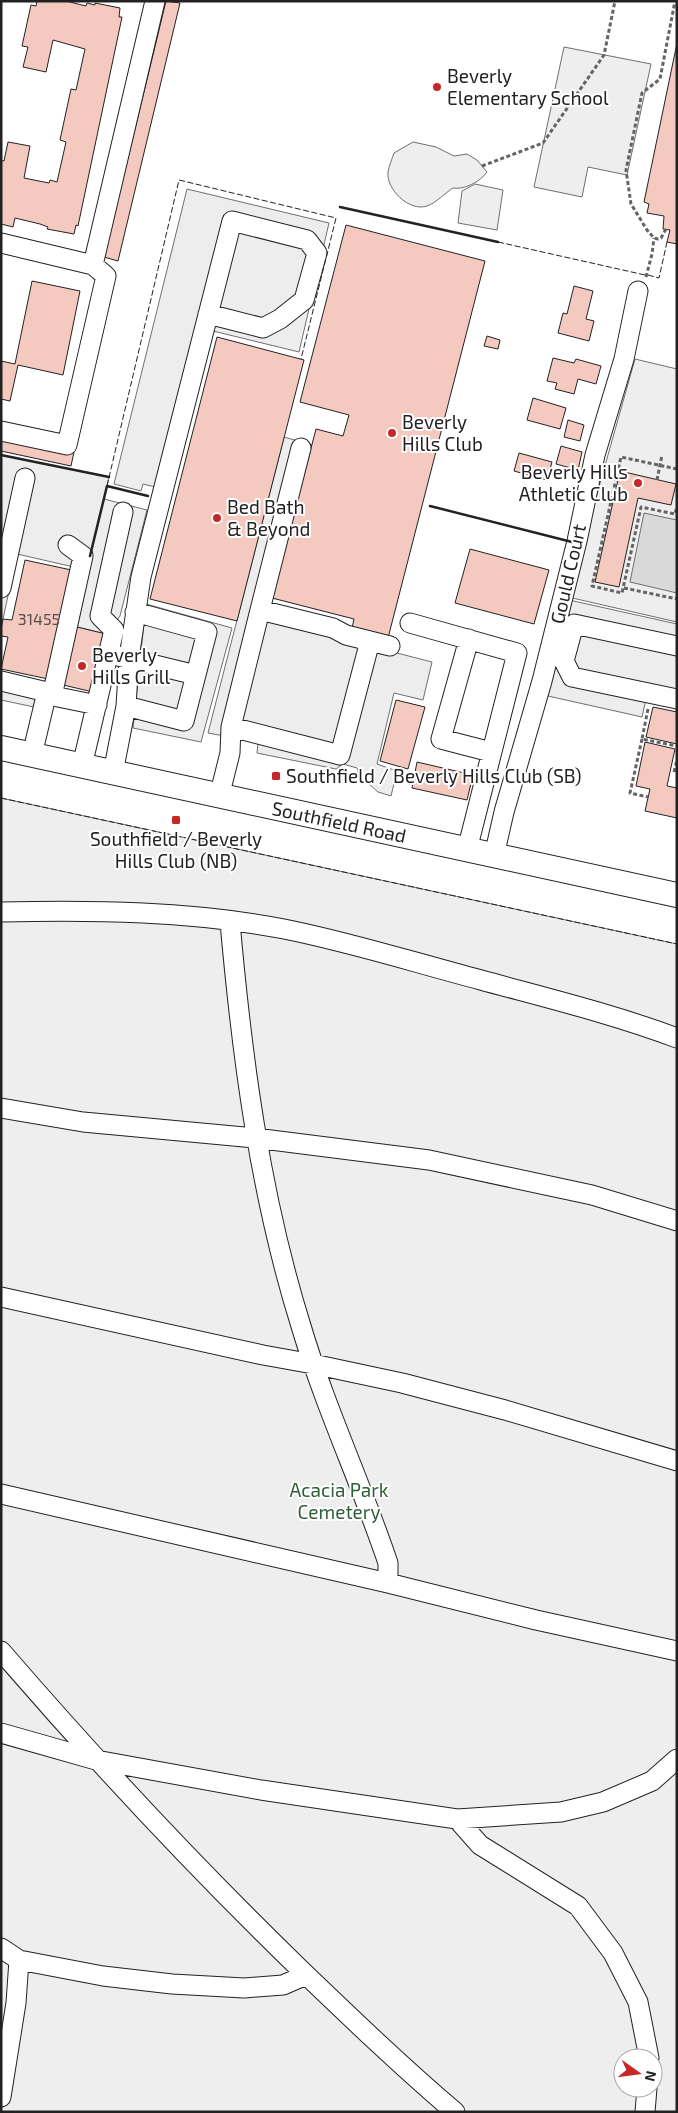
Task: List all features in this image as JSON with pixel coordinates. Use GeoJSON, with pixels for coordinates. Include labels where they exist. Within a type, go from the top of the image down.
{"type":"FeatureCollection","features":[{"type":"Feature","properties":{"kind":"main road","name":"Southfield Road"},"geometry":{"type":"LineString","coordinates":[[1,748],[219,797],[677,895]]}},
{"type":"Feature","properties":{"kind":"street"},"geometry":{"type":"LineString","coordinates":[[93,265],[155,1]]}},
{"type":"Feature","properties":{"kind":"street"},"geometry":{"type":"LineString","coordinates":[[113,773],[126,706],[129,658],[141,577],[208,314],[232,221],[307,240],[317,253],[304,300],[280,320],[263,328],[208,314]]}},
{"type":"Feature","properties":{"kind":"street"},"geometry":{"type":"LineString","coordinates":[[1,243],[93,265],[106,276],[67,445],[1,431]]}},
{"type":"Feature","properties":{"kind":"street","name":"Gould Court"},"geometry":{"type":"LineString","coordinates":[[494,856],[504,812],[545,671],[577,541],[595,455],[624,359],[638,291]]}},
{"type":"Feature","properties":{"kind":"street"},"geometry":{"type":"LineString","coordinates":[[219,797],[230,753],[231,727],[301,448]]}},
{"type":"Feature","properties":{"kind":"street"},"geometry":{"type":"LineString","coordinates":[[1,588],[26,478]]}},
{"type":"Feature","properties":{"kind":"street"},"geometry":{"type":"LineString","coordinates":[[82,766],[114,630],[100,616],[123,512]]}},
{"type":"Feature","properties":{"kind":"street"},"geometry":{"type":"LineString","coordinates":[[32,755],[47,692],[54,687],[83,556],[68,545]]}},
{"type":"Feature","properties":{"kind":"street"},"geometry":{"type":"LineString","coordinates":[[260,610],[332,628],[346,635],[390,646]]}},
{"type":"Feature","properties":{"kind":"street"},"geometry":{"type":"LineString","coordinates":[[126,706],[184,721],[207,632],[135,612]]}},
{"type":"Feature","properties":{"kind":"street"},"geometry":{"type":"LineString","coordinates":[[410,623],[517,653],[467,850]]}},
{"type":"Feature","properties":{"kind":"street"},"geometry":{"type":"LineString","coordinates":[[677,646],[574,624],[564,661],[572,677],[677,699]]}},
{"type":"Feature","properties":{"kind":"street"},"geometry":{"type":"LineString","coordinates":[[469,639],[441,739],[491,752]]}},
{"type":"Feature","properties":{"kind":"street"},"geometry":{"type":"LineString","coordinates":[[231,727],[340,755],[370,642]]}},
{"type":"Feature","properties":{"kind":"street"},"geometry":{"type":"LineString","coordinates":[[109,654],[196,675]]}},
{"type":"Feature","properties":{"kind":"street"},"geometry":{"type":"LineString","coordinates":[[1,681],[47,692],[58,697],[97,705]]}},
{"type":"Feature","properties":{"kind":"street"},"geometry":{"type":"LineString","coordinates":[[1,912],[85,911],[189,916],[283,929],[358,947],[540,996],[651,1028],[677,1038]]}},
{"type":"Feature","properties":{"kind":"street"},"geometry":{"type":"LineString","coordinates":[[230,922],[237,1003],[255,1138],[284,1265],[313,1364],[388,1563],[388,1584]]}},
{"type":"Feature","properties":{"kind":"street"},"geometry":{"type":"LineString","coordinates":[[1,1108],[84,1122],[170,1132],[255,1138],[438,1162],[592,1195],[677,1221]]}},
{"type":"Feature","properties":{"kind":"street"},"geometry":{"type":"LineString","coordinates":[[1,1297],[253,1353],[313,1364],[463,1399],[677,1461]]}},
{"type":"Feature","properties":{"kind":"street"},"geometry":{"type":"LineString","coordinates":[[1,1494],[536,1620],[677,1651]]}},
{"type":"Feature","properties":{"kind":"street"},"geometry":{"type":"LineString","coordinates":[[1,1651],[96,1760],[240,1910],[346,2014],[456,2112]]}},
{"type":"Feature","properties":{"kind":"street"},"geometry":{"type":"LineString","coordinates":[[1,1733],[96,1760],[261,1790],[457,1819],[561,1812],[603,1802],[652,1781],[677,1759]]}},
{"type":"Feature","properties":{"kind":"street"},"geometry":{"type":"LineString","coordinates":[[457,1819],[480,1845],[578,1906],[613,1953],[638,2002],[647,2048]]}},
{"type":"Feature","properties":{"kind":"street"},"geometry":{"type":"LineString","coordinates":[[1,1948],[20,1960],[103,1976],[198,1986],[244,1988],[283,1985],[306,1975]]}},
{"type":"Feature","properties":{"kind":"street"},"geometry":{"type":"LineString","coordinates":[[1,2097],[16,2003],[20,1960]]}},
{"type":"Feature","properties":{"kind":"street"},"geometry":{"type":"LineString","coordinates":[[644,2112],[646,2098]]}},
{"type":"Feature","properties":{"kind":"path"},"geometry":{"type":"LineString","coordinates":[[482,166],[543,143],[604,55],[615,1]]}},
{"type":"Feature","properties":{"kind":"path"},"geometry":{"type":"LineString","coordinates":[[666,229],[661,238],[658,240],[654,238],[630,204],[626,170],[642,93],[660,79],[675,1]]}},
{"type":"Feature","properties":{"kind":"path"},"geometry":{"type":"LineString","coordinates":[[638,291],[647,275],[654,238]]}},
{"type":"Feature","properties":{"kind":"path"},"geometry":{"type":"LineString","coordinates":[[657,480],[662,455]]}},
{"type":"Feature","properties":{"kind":"path"},"geometry":{"type":"LineString","coordinates":[[677,470],[621,457],[592,586],[622,593],[641,507],[676,515],[677,506]]}},
{"type":"Feature","properties":{"kind":"path"},"geometry":{"type":"LineString","coordinates":[[623,588],[677,599]]}},
{"type":"Feature","properties":{"kind":"path"},"geometry":{"type":"LineString","coordinates":[[648,797],[630,794],[652,693]]}},
{"type":"Feature","properties":{"kind":"path"},"geometry":{"type":"LineString","coordinates":[[642,739],[677,746]]}},
{"type":"Feature","properties":{"kind":"path"},"geometry":{"type":"LineString","coordinates":[[674,772],[677,760]]}},
{"type":"Feature","properties":{"kind":"green space"},"geometry":{"type":"Polygon","coordinates":[[[564,47],[651,64],[627,175],[588,167],[582,197],[534,187],[564,47]]]}},
{"type":"Feature","properties":{"kind":"green space"},"geometry":{"type":"Polygon","coordinates":[[[413,142],[436,147],[454,156],[467,154],[477,160],[487,172],[476,182],[462,188],[453,188],[430,205],[413,206],[400,198],[395,192],[388,179],[388,172],[394,153],[413,142]]]}},
{"type":"Feature","properties":{"kind":"green space"},"geometry":{"type":"Polygon","coordinates":[[[475,184],[503,190],[497,230],[458,223],[462,191],[475,184]]]}},
{"type":"Feature","properties":{"kind":"green space","name":"Beverly Hills Athletic Club"},"geometry":{"type":"Polygon","coordinates":[[[635,359],[677,369],[677,622],[568,597],[635,359]]]}},
{"type":"Feature","properties":{"kind":"green space","name":"Acacia Park Cemetery"},"geometry":{"type":"Polygon","coordinates":[[[1,798],[677,944],[677,2112],[1,2112],[1,798]]]}},
{"type":"Feature","properties":{"kind":"shaded area"},"geometry":{"type":"Polygon","coordinates":[[[187,189],[329,223],[299,352],[213,331],[172,491],[143,484],[141,491],[114,484],[187,189]]]}},
{"type":"Feature","properties":{"kind":"shaded area"},"geometry":{"type":"Polygon","coordinates":[[[284,437],[312,445],[264,619],[432,662],[423,700],[394,693],[377,764],[397,771],[391,796],[378,792],[359,775],[357,768],[343,764],[336,769],[257,753],[258,742],[208,733],[284,437]]]}},
{"type":"Feature","properties":{"kind":"shaded area"},"geometry":{"type":"Polygon","coordinates":[[[1,455],[109,477],[104,499],[147,510],[120,616],[106,634],[73,626],[87,570],[17,554],[1,628],[1,455]]]}},
{"type":"Feature","properties":{"kind":"shaded area"},"geometry":{"type":"Polygon","coordinates":[[[644,513],[677,520],[677,593],[630,582],[644,513]]]}},
{"type":"Feature","properties":{"kind":"shaded area"},"geometry":{"type":"Polygon","coordinates":[[[569,600],[677,624],[677,706],[646,699],[642,717],[548,696],[569,600]]]}},
{"type":"Feature","properties":{"kind":"shaded area"},"geometry":{"type":"Polygon","coordinates":[[[146,604],[232,628],[201,742],[133,728],[146,604]]]}},
{"type":"Feature","properties":{"kind":"shaded area"},"geometry":{"type":"Polygon","coordinates":[[[1,674],[38,681],[34,707],[1,700],[1,674]]]}},
{"type":"Feature","properties":{"kind":"building"},"geometry":{"type":"Polygon","coordinates":[[[37,1],[66,1],[86,6],[87,3],[95,5],[95,3],[120,8],[119,17],[122,17],[78,226],[76,225],[74,234],[47,229],[48,227],[40,224],[15,218],[13,227],[1,224],[1,160],[4,161],[8,142],[30,146],[24,178],[49,183],[50,180],[57,182],[66,142],[60,140],[71,89],[76,90],[85,49],[53,40],[46,72],[23,67],[28,47],[22,46],[31,5],[36,6],[37,1]]]}},
{"type":"Feature","properties":{"kind":"building"},"geometry":{"type":"Polygon","coordinates":[[[166,1],[180,3],[118,261],[104,257],[166,1]]]}},
{"type":"Feature","properties":{"kind":"building","name":"Beverly Elementary School"},"geometry":{"type":"Polygon","coordinates":[[[677,43],[677,244],[667,242],[670,230],[663,229],[664,216],[647,213],[649,204],[644,202],[677,43]]]}},
{"type":"Feature","properties":{"kind":"building","name":"Beverly Hills Club"},"geometry":{"type":"Polygon","coordinates":[[[346,225],[485,261],[388,638],[352,628],[354,619],[272,598],[316,429],[343,436],[349,415],[300,402],[346,225]]]}},
{"type":"Feature","properties":{"kind":"building"},"geometry":{"type":"Polygon","coordinates":[[[32,281],[80,291],[63,375],[18,365],[10,401],[1,399],[1,361],[15,364],[32,281]]]}},
{"type":"Feature","properties":{"kind":"building"},"geometry":{"type":"Polygon","coordinates":[[[574,286],[593,291],[586,319],[594,321],[589,341],[558,333],[563,313],[567,314],[574,286]]]}},
{"type":"Feature","properties":{"kind":"building"},"geometry":{"type":"Polygon","coordinates":[[[487,336],[500,340],[498,349],[484,346],[487,336]]]}},
{"type":"Feature","properties":{"kind":"building","name":"Bed Bath & Beyond"},"geometry":{"type":"Polygon","coordinates":[[[217,337],[304,360],[237,621],[150,599],[217,337]]]}},
{"type":"Feature","properties":{"kind":"building"},"geometry":{"type":"Polygon","coordinates":[[[553,358],[574,363],[576,359],[601,366],[596,384],[578,379],[574,394],[555,389],[557,383],[547,381],[553,358]]]}},
{"type":"Feature","properties":{"kind":"building"},"geometry":{"type":"Polygon","coordinates":[[[533,398],[566,408],[560,429],[527,420],[533,398]]]}},
{"type":"Feature","properties":{"kind":"building"},"geometry":{"type":"Polygon","coordinates":[[[568,420],[584,425],[580,441],[564,437],[568,420]]]}},
{"type":"Feature","properties":{"kind":"building"},"geometry":{"type":"Polygon","coordinates":[[[1,437],[74,452],[71,466],[1,451],[1,437]]]}},
{"type":"Feature","properties":{"kind":"building"},"geometry":{"type":"Polygon","coordinates":[[[561,446],[582,452],[578,470],[556,464],[561,446]]]}},
{"type":"Feature","properties":{"kind":"building"},"geometry":{"type":"Polygon","coordinates":[[[519,453],[552,462],[547,480],[514,471],[519,453]]]}},
{"type":"Feature","properties":{"kind":"building"},"geometry":{"type":"Polygon","coordinates":[[[620,471],[676,484],[671,505],[638,498],[619,587],[595,582],[620,471]]]}},
{"type":"Feature","properties":{"kind":"building"},"geometry":{"type":"Polygon","coordinates":[[[470,549],[549,570],[534,624],[455,603],[470,549]]]}},
{"type":"Feature","properties":{"kind":"building"},"geometry":{"type":"Polygon","coordinates":[[[25,560],[76,571],[53,680],[1,669],[8,637],[1,636],[3,619],[12,620],[25,560]]]}},
{"type":"Feature","properties":{"kind":"building"},"geometry":{"type":"Polygon","coordinates":[[[73,626],[106,634],[93,692],[59,684],[73,626]]]}},
{"type":"Feature","properties":{"kind":"building"},"geometry":{"type":"Polygon","coordinates":[[[396,700],[425,707],[408,769],[380,761],[396,700]]]}},
{"type":"Feature","properties":{"kind":"building"},"geometry":{"type":"Polygon","coordinates":[[[653,707],[677,712],[677,744],[646,737],[653,707]]]}},
{"type":"Feature","properties":{"kind":"building"},"geometry":{"type":"Polygon","coordinates":[[[645,742],[675,749],[667,786],[677,788],[677,818],[645,811],[650,789],[636,786],[645,742]]]}},
{"type":"Feature","properties":{"kind":"building"},"geometry":{"type":"Polygon","coordinates":[[[417,762],[473,775],[467,800],[412,788],[417,762]]]}},
{"type":"Feature","properties":{"kind":"fence"},"geometry":{"type":"LineString","coordinates":[[107,486],[179,180],[336,218],[301,359]]}},
{"type":"Feature","properties":{"kind":"fence"},"geometry":{"type":"LineString","coordinates":[[498,242],[645,275]]}},
{"type":"Feature","properties":{"kind":"fence"},"geometry":{"type":"LineString","coordinates":[[648,275],[659,278],[667,242]]}},
{"type":"Feature","properties":{"kind":"fence"},"geometry":{"type":"LineString","coordinates":[[1,798],[677,944]]}},
{"type":"Feature","properties":{"kind":"wall"},"geometry":{"type":"LineString","coordinates":[[340,207],[498,242]]}},
{"type":"Feature","properties":{"kind":"wall"},"geometry":{"type":"LineString","coordinates":[[1,455],[109,477]]}},
{"type":"Feature","properties":{"kind":"wall"},"geometry":{"type":"LineString","coordinates":[[90,556],[107,486],[148,496]]}},
{"type":"Feature","properties":{"kind":"wall"},"geometry":{"type":"LineString","coordinates":[[430,506],[572,542]]}},
{"type":"Feature","properties":{"kind":"place","name":"Beverly Elementary School"},"geometry":{"type":"Point","coordinates":[437,87]}},
{"type":"Feature","properties":{"kind":"place","name":"Beverly Hills Club"},"geometry":{"type":"Point","coordinates":[392,433]}},
{"type":"Feature","properties":{"kind":"place","name":"Beverly Hills Athletic Club"},"geometry":{"type":"Point","coordinates":[638,483]}},
{"type":"Feature","properties":{"kind":"place","name":"Bed Bath & Beyond"},"geometry":{"type":"Point","coordinates":[217,518]}},
{"type":"Feature","properties":{"kind":"place","name":"Beverly Hills Grill"},"geometry":{"type":"Point","coordinates":[82,666]}},
{"type":"Feature","properties":{"kind":"place","name":"Southfield / Beverly Hills Club (SB)"},"geometry":{"type":"Point","coordinates":[276,776]}},
{"type":"Feature","properties":{"kind":"place","name":"Southfield / Beverly Hills Club (NB)"},"geometry":{"type":"Point","coordinates":[176,820]}}]}
